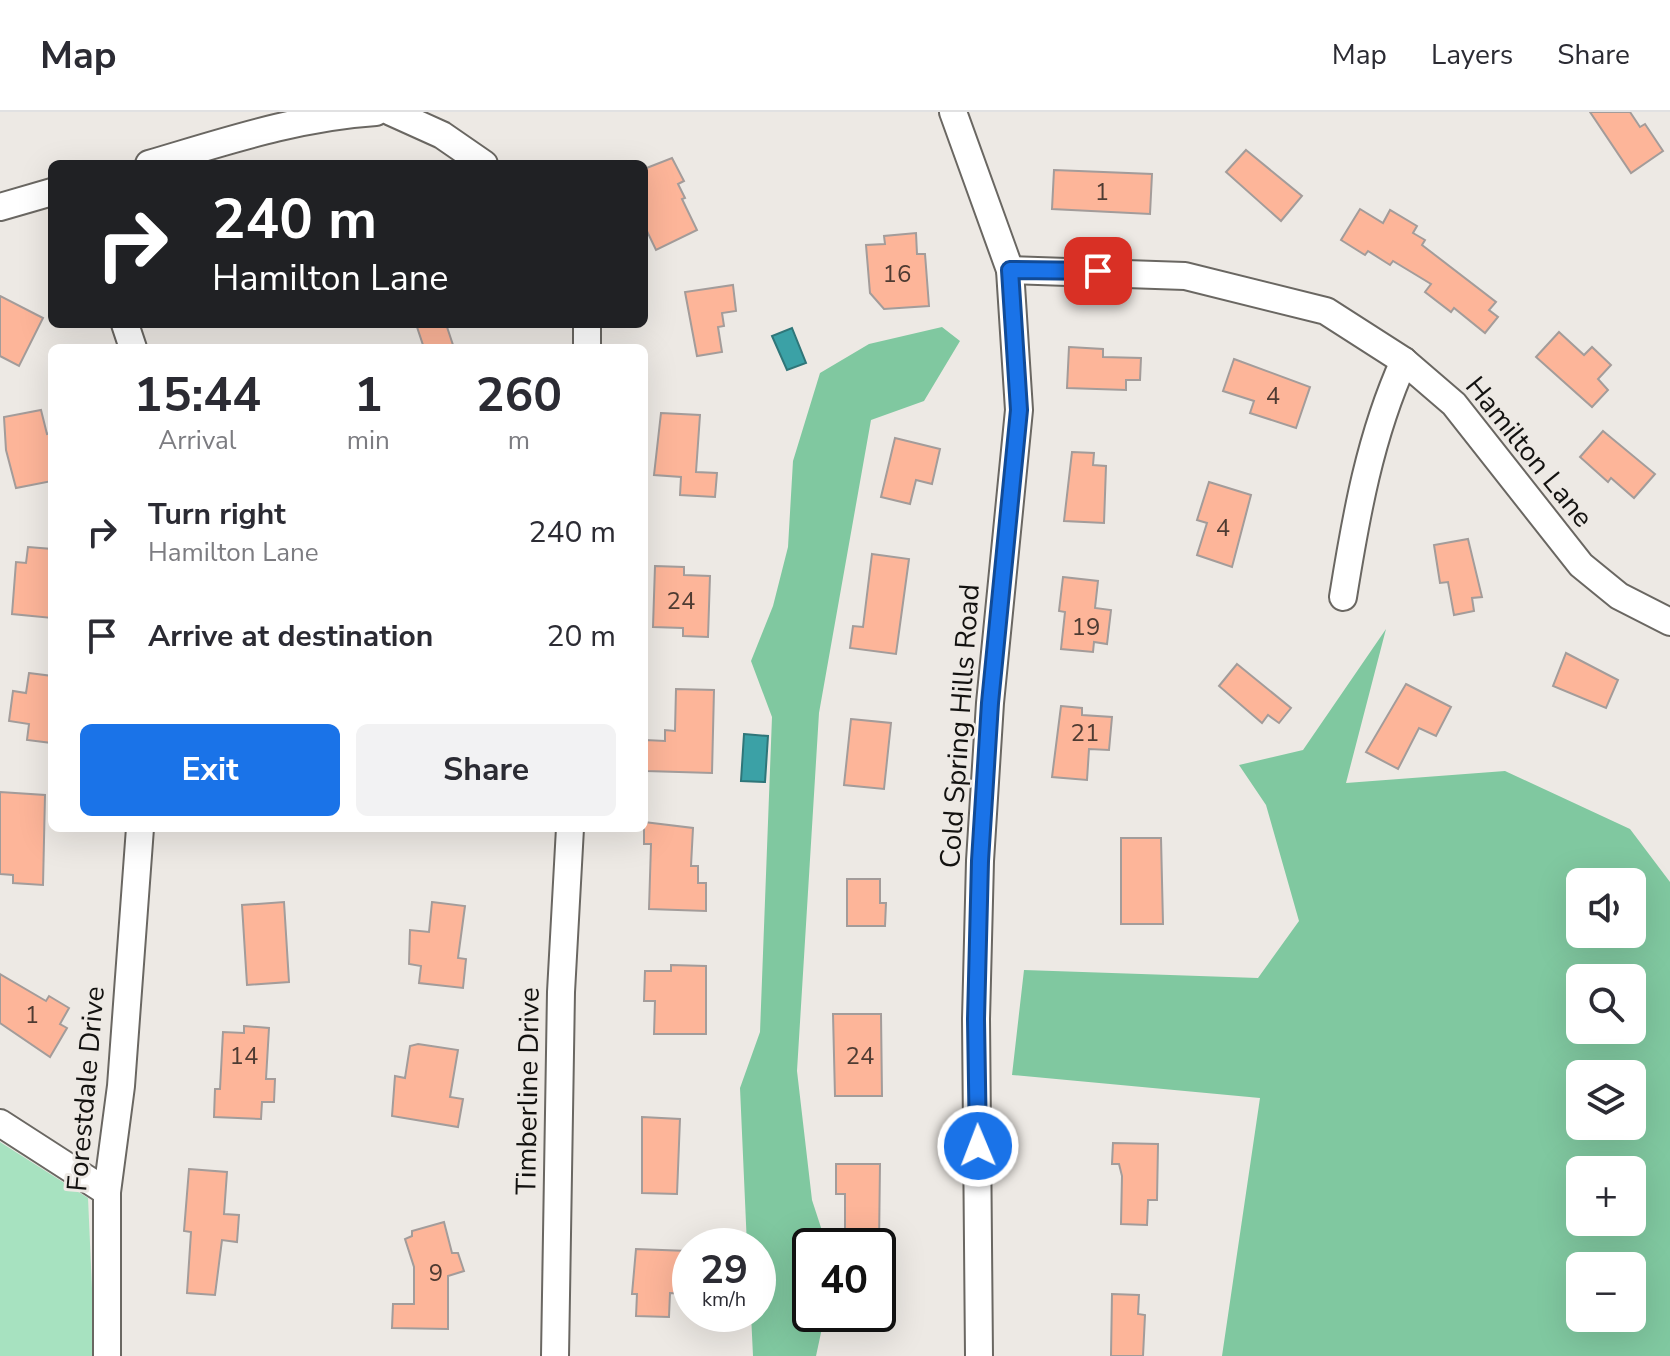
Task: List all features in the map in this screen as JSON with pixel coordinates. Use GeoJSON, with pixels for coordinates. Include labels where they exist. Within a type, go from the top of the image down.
{"type":"FeatureCollection","features":[{"type":"Feature","properties":{"kind":"street"},"geometry":{"type":"LineString","coordinates":[[163,160],[276,127],[332,115],[376,112]]}},
{"type":"Feature","properties":{"kind":"street"},"geometry":{"type":"LineString","coordinates":[[391,112],[442,135],[478,160]]}},
{"type":"Feature","properties":{"kind":"street","name":"Cold Spring Hills Road"},"geometry":{"type":"LineString","coordinates":[[953,112],[1010,270],[1019,410],[990,703],[979,892],[976,1019],[979,1356]]}},
{"type":"Feature","properties":{"kind":"street"},"geometry":{"type":"LineString","coordinates":[[0,207],[48,193]]}},
{"type":"Feature","properties":{"kind":"street","name":"Hamilton Lane"},"geometry":{"type":"LineString","coordinates":[[1010,270],[1185,276],[1326,311],[1404,361],[1454,404],[1537,514],[1581,565],[1619,596],[1670,622]]}},
{"type":"Feature","properties":{"kind":"street"},"geometry":{"type":"LineString","coordinates":[[1343,597],[1355,521],[1383,408],[1404,361]]}},
{"type":"Feature","properties":{"kind":"street","name":"Forestdale Drive"},"geometry":{"type":"LineString","coordinates":[[107,1356],[107,1192],[121,1086],[140,832]]}},
{"type":"Feature","properties":{"kind":"street","name":"Timberline Drive"},"geometry":{"type":"LineString","coordinates":[[555,1356],[561,992],[570,832]]}},
{"type":"Feature","properties":{"kind":"street"},"geometry":{"type":"LineString","coordinates":[[0,1123],[107,1192]]}},
{"type":"Feature","properties":{"kind":"green space"},"geometry":{"type":"Polygon","coordinates":[[[942,327],[960,341],[924,401],[871,420],[819,713],[797,1071],[812,1200],[821,1228],[792,1228],[792,1332],[821,1332],[816,1356],[753,1356],[752,1332],[776,1332],[776,1228],[746,1228],[740,1088],[760,1032],[772,717],[751,661],[773,606],[788,547],[793,461],[820,373],[869,344],[942,327]]]}},
{"type":"Feature","properties":{"kind":"green space"},"geometry":{"type":"Polygon","coordinates":[[[1386,629],[1346,783],[1505,771],[1630,829],[1670,882],[1670,1356],[1222,1356],[1260,1098],[1012,1075],[1024,970],[1258,978],[1299,921],[1266,805],[1239,765],[1303,750],[1386,629]]]}},
{"type":"Feature","properties":{"kind":"green space"},"geometry":{"type":"Polygon","coordinates":[[[0,1142],[88,1198],[95,1356],[0,1356],[0,1142]]]}},
{"type":"Feature","properties":{"kind":"water"},"geometry":{"type":"Polygon","coordinates":[[[792,328],[806,363],[787,370],[772,336],[792,328]]]}},
{"type":"Feature","properties":{"kind":"water"},"geometry":{"type":"Polygon","coordinates":[[[744,734],[768,736],[765,782],[741,781],[744,734]]]}},
{"type":"Feature","properties":{"kind":"building"},"geometry":{"type":"Polygon","coordinates":[[[1590,112],[1630,112],[1640,127],[1645,124],[1663,151],[1631,173],[1590,112]]]}},
{"type":"Feature","properties":{"kind":"building"},"geometry":{"type":"Polygon","coordinates":[[[1246,150],[1302,196],[1281,221],[1226,172],[1246,150]]]}},
{"type":"Feature","properties":{"kind":"building"},"geometry":{"type":"Polygon","coordinates":[[[672,158],[684,181],[678,184],[685,198],[682,199],[697,230],[656,250],[648,233],[648,167],[672,158]]]}},
{"type":"Feature","properties":{"kind":"building"},"geometry":{"type":"Polygon","coordinates":[[[1054,170],[1152,174],[1150,214],[1052,209],[1054,170]]]}},
{"type":"Feature","properties":{"kind":"building"},"geometry":{"type":"Polygon","coordinates":[[[1360,209],[1383,223],[1390,210],[1417,226],[1413,233],[1425,240],[1422,245],[1496,302],[1489,310],[1498,317],[1485,333],[1454,308],[1451,312],[1425,292],[1431,284],[1393,261],[1390,265],[1368,251],[1365,255],[1341,240],[1360,209]]]}},
{"type":"Feature","properties":{"kind":"building"},"geometry":{"type":"Polygon","coordinates":[[[916,233],[917,254],[925,254],[929,306],[884,309],[870,293],[866,245],[885,244],[884,236],[916,233]]]}},
{"type":"Feature","properties":{"kind":"building"},"geometry":{"type":"Polygon","coordinates":[[[733,285],[736,311],[722,313],[724,326],[718,327],[722,352],[697,356],[685,292],[733,285]]]}},
{"type":"Feature","properties":{"kind":"building"},"geometry":{"type":"Polygon","coordinates":[[[0,296],[43,318],[19,366],[0,356],[0,296]]]}},
{"type":"Feature","properties":{"kind":"building"},"geometry":{"type":"Polygon","coordinates":[[[417,328],[447,328],[453,344],[423,344],[417,328]]]}},
{"type":"Feature","properties":{"kind":"building"},"geometry":{"type":"Polygon","coordinates":[[[1559,332],[1584,355],[1592,347],[1611,365],[1598,379],[1608,390],[1592,407],[1536,357],[1559,332]]]}},
{"type":"Feature","properties":{"kind":"building"},"geometry":{"type":"Polygon","coordinates":[[[1069,347],[1103,349],[1103,357],[1141,358],[1140,380],[1126,380],[1126,390],[1067,388],[1069,347]]]}},
{"type":"Feature","properties":{"kind":"building"},"geometry":{"type":"Polygon","coordinates":[[[1234,359],[1310,387],[1296,428],[1250,413],[1254,401],[1223,391],[1234,359]]]}},
{"type":"Feature","properties":{"kind":"building"},"geometry":{"type":"Polygon","coordinates":[[[41,410],[48,434],[48,482],[16,488],[6,450],[4,417],[41,410]]]}},
{"type":"Feature","properties":{"kind":"building"},"geometry":{"type":"Polygon","coordinates":[[[661,413],[700,415],[696,472],[717,473],[715,497],[680,495],[681,477],[654,475],[661,413]]]}},
{"type":"Feature","properties":{"kind":"building"},"geometry":{"type":"Polygon","coordinates":[[[1603,431],[1655,474],[1634,498],[1611,478],[1608,482],[1580,457],[1603,431]]]}},
{"type":"Feature","properties":{"kind":"building"},"geometry":{"type":"Polygon","coordinates":[[[895,438],[940,449],[932,484],[916,480],[910,504],[881,497],[895,438]]]}},
{"type":"Feature","properties":{"kind":"building"},"geometry":{"type":"Polygon","coordinates":[[[1072,452],[1094,453],[1093,465],[1106,466],[1104,523],[1064,521],[1072,452]]]}},
{"type":"Feature","properties":{"kind":"building"},"geometry":{"type":"Polygon","coordinates":[[[1209,482],[1251,495],[1232,567],[1197,555],[1207,523],[1197,520],[1209,482]]]}},
{"type":"Feature","properties":{"kind":"building"},"geometry":{"type":"Polygon","coordinates":[[[1468,539],[1482,597],[1472,598],[1474,611],[1454,615],[1448,582],[1440,583],[1434,545],[1468,539]]]}},
{"type":"Feature","properties":{"kind":"building"},"geometry":{"type":"Polygon","coordinates":[[[28,547],[48,549],[48,618],[12,614],[16,562],[26,563],[28,547]]]}},
{"type":"Feature","properties":{"kind":"building"},"geometry":{"type":"Polygon","coordinates":[[[872,554],[909,559],[896,654],[850,648],[853,626],[863,627],[872,554]]]}},
{"type":"Feature","properties":{"kind":"building"},"geometry":{"type":"Polygon","coordinates":[[[655,566],[684,567],[684,575],[710,576],[708,637],[683,636],[683,628],[653,627],[655,566]]]}},
{"type":"Feature","properties":{"kind":"building"},"geometry":{"type":"Polygon","coordinates":[[[1063,577],[1098,581],[1095,608],[1111,610],[1107,644],[1094,642],[1093,652],[1061,649],[1065,612],[1059,611],[1063,577]]]}},
{"type":"Feature","properties":{"kind":"building"},"geometry":{"type":"Polygon","coordinates":[[[1566,653],[1618,680],[1606,708],[1553,686],[1566,653]]]}},
{"type":"Feature","properties":{"kind":"building"},"geometry":{"type":"Polygon","coordinates":[[[1237,664],[1291,708],[1279,723],[1268,715],[1262,723],[1219,686],[1237,664]]]}},
{"type":"Feature","properties":{"kind":"building"},"geometry":{"type":"Polygon","coordinates":[[[29,673],[48,675],[48,743],[27,740],[29,724],[9,721],[13,691],[26,693],[29,673]]]}},
{"type":"Feature","properties":{"kind":"building"},"geometry":{"type":"Polygon","coordinates":[[[1406,684],[1451,707],[1436,736],[1419,728],[1398,769],[1366,752],[1406,684]]]}},
{"type":"Feature","properties":{"kind":"building"},"geometry":{"type":"Polygon","coordinates":[[[676,689],[714,690],[712,773],[648,771],[648,740],[665,741],[665,730],[675,731],[676,689]]]}},
{"type":"Feature","properties":{"kind":"building"},"geometry":{"type":"Polygon","coordinates":[[[1061,706],[1082,708],[1082,715],[1112,717],[1109,750],[1089,749],[1087,780],[1052,777],[1061,706]]]}},
{"type":"Feature","properties":{"kind":"building"},"geometry":{"type":"Polygon","coordinates":[[[851,719],[891,723],[884,789],[844,785],[851,719]]]}},
{"type":"Feature","properties":{"kind":"building"},"geometry":{"type":"Polygon","coordinates":[[[0,792],[45,795],[43,885],[13,883],[13,875],[0,874],[0,792]]]}},
{"type":"Feature","properties":{"kind":"building"},"geometry":{"type":"Polygon","coordinates":[[[648,822],[693,828],[691,866],[698,866],[698,883],[706,883],[706,911],[649,909],[651,844],[644,844],[648,822]]]}},
{"type":"Feature","properties":{"kind":"building"},"geometry":{"type":"Polygon","coordinates":[[[1121,838],[1161,838],[1163,924],[1121,924],[1121,838]]]}},
{"type":"Feature","properties":{"kind":"building"},"geometry":{"type":"Polygon","coordinates":[[[847,879],[880,879],[880,903],[886,903],[885,926],[847,926],[847,879]]]}},
{"type":"Feature","properties":{"kind":"building"},"geometry":{"type":"Polygon","coordinates":[[[284,902],[289,982],[247,985],[242,905],[284,902]]]}},
{"type":"Feature","properties":{"kind":"building"},"geometry":{"type":"Polygon","coordinates":[[[432,902],[465,906],[458,958],[466,959],[463,988],[419,983],[421,966],[409,964],[410,930],[429,932],[432,902]]]}},
{"type":"Feature","properties":{"kind":"building"},"geometry":{"type":"Polygon","coordinates":[[[671,965],[706,966],[706,1034],[654,1034],[655,1001],[644,1001],[645,971],[671,971],[671,965]]]}},
{"type":"Feature","properties":{"kind":"building"},"geometry":{"type":"Polygon","coordinates":[[[0,974],[46,1001],[49,996],[69,1008],[60,1024],[67,1028],[50,1057],[0,1023],[0,974]]]}},
{"type":"Feature","properties":{"kind":"building"},"geometry":{"type":"Polygon","coordinates":[[[833,1014],[881,1014],[882,1096],[835,1096],[833,1014]]]}},
{"type":"Feature","properties":{"kind":"building"},"geometry":{"type":"Polygon","coordinates":[[[244,1026],[269,1028],[266,1079],[275,1079],[274,1102],[262,1102],[261,1119],[214,1117],[215,1089],[220,1089],[223,1032],[244,1033],[244,1026]]]}},
{"type":"Feature","properties":{"kind":"building"},"geometry":{"type":"Polygon","coordinates":[[[418,1044],[458,1050],[450,1097],[463,1099],[458,1127],[392,1116],[395,1076],[405,1078],[410,1046],[418,1044]]]}},
{"type":"Feature","properties":{"kind":"building"},"geometry":{"type":"Polygon","coordinates":[[[642,1117],[680,1119],[677,1194],[642,1193],[642,1117]]]}},
{"type":"Feature","properties":{"kind":"building"},"geometry":{"type":"Polygon","coordinates":[[[1113,1143],[1158,1144],[1157,1200],[1148,1200],[1147,1225],[1121,1224],[1122,1176],[1119,1164],[1112,1164],[1113,1143]]]}},
{"type":"Feature","properties":{"kind":"building"},"geometry":{"type":"Polygon","coordinates":[[[836,1164],[880,1164],[879,1228],[845,1228],[845,1194],[836,1194],[836,1164]]]}},
{"type":"Feature","properties":{"kind":"building"},"geometry":{"type":"Polygon","coordinates":[[[189,1169],[227,1172],[224,1214],[239,1215],[237,1242],[222,1240],[215,1295],[187,1293],[191,1232],[184,1231],[189,1169]]]}},
{"type":"Feature","properties":{"kind":"building"},"geometry":{"type":"Polygon","coordinates":[[[444,1222],[452,1253],[458,1253],[464,1271],[448,1276],[448,1329],[392,1328],[393,1304],[414,1304],[414,1267],[405,1239],[412,1236],[412,1231],[444,1222]]]}},
{"type":"Feature","properties":{"kind":"building"},"geometry":{"type":"Polygon","coordinates":[[[636,1249],[672,1250],[669,1317],[636,1316],[637,1294],[632,1294],[636,1249]]]}},
{"type":"Feature","properties":{"kind":"building"},"geometry":{"type":"Polygon","coordinates":[[[1112,1294],[1139,1295],[1138,1314],[1145,1315],[1143,1356],[1111,1356],[1112,1294]]]}},
{"type":"Feature","properties":{"kind":"route"},"geometry":{"type":"LineString","coordinates":[[978,1146],[976,1019],[980,861],[990,703],[1019,410],[1010,270],[1098,271]]}}]}
